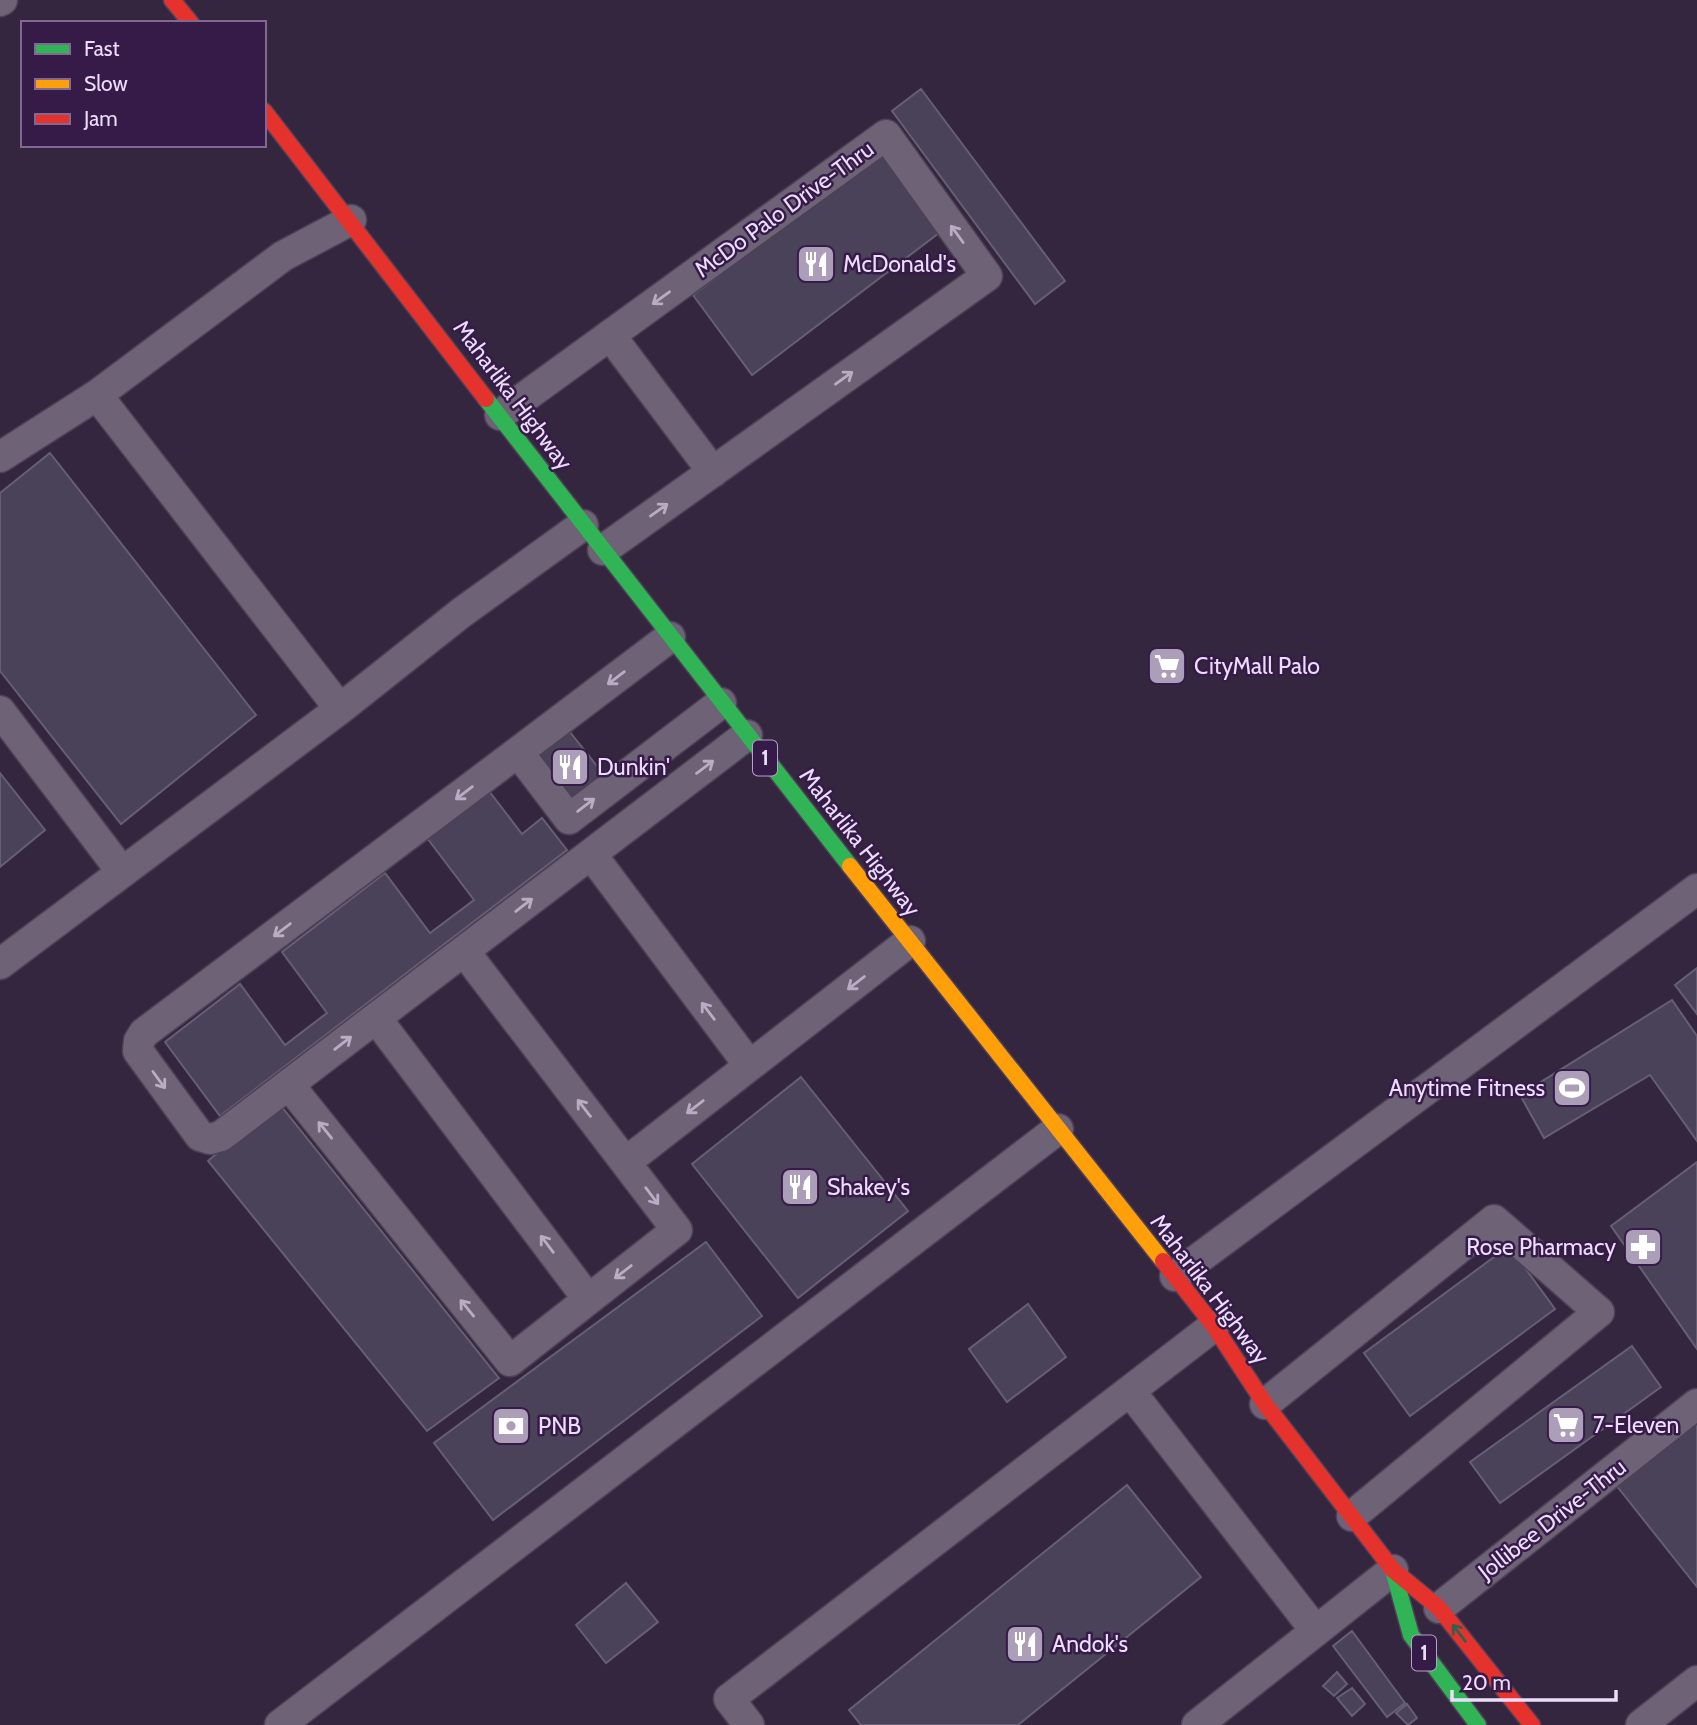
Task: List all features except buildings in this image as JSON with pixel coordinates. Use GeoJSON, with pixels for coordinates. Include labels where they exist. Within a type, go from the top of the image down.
{"type":"FeatureCollection","features":[{"type":"Feature","properties":{"kind":"highway"},"geometry":{"type":"LineString","coordinates":[[172,0],[189,21]]}},
{"type":"Feature","properties":{"kind":"highway","name":"Maharlika Highway"},"geometry":{"type":"LineString","coordinates":[[266,114],[351,220],[721,703],[1214,1326],[1265,1404],[1393,1570],[1439,1608],[1532,1725]]}},
{"type":"Feature","properties":{"kind":"highway","name":"Maharlika Highway"},"geometry":{"type":"LineString","coordinates":[[1393,1570],[1411,1635],[1478,1725]]}},
{"type":"Feature","properties":{"kind":"lane","name":"McDo Palo Drive-Thru"},"geometry":{"type":"LineString","coordinates":[[500,415],[886,135],[987,275],[603,550]]}},
{"type":"Feature","properties":{"kind":"lane"},"geometry":{"type":"LineString","coordinates":[[0,457],[97,395],[283,256],[351,220]]}},
{"type":"Feature","properties":{"kind":"lane"},"geometry":{"type":"LineString","coordinates":[[610,335],[713,472]]}},
{"type":"Feature","properties":{"kind":"lane"},"geometry":{"type":"LineString","coordinates":[[97,395],[340,709]]}},
{"type":"Feature","properties":{"kind":"lane"},"geometry":{"type":"LineString","coordinates":[[0,964],[340,709],[461,612],[583,525]]}},
{"type":"Feature","properties":{"kind":"lane"},"geometry":{"type":"LineString","coordinates":[[670,636],[144,1033],[139,1041],[138,1051],[200,1136],[210,1139],[221,1136],[747,735]]}},
{"type":"Feature","properties":{"kind":"lane"},"geometry":{"type":"LineString","coordinates":[[519,752],[569,819],[721,703]]}},
{"type":"Feature","properties":{"kind":"lane"},"geometry":{"type":"LineString","coordinates":[[0,711],[122,872]]}},
{"type":"Feature","properties":{"kind":"lane"},"geometry":{"type":"LineString","coordinates":[[591,854],[749,1065]]}},
{"type":"Feature","properties":{"kind":"lane"},"geometry":{"type":"LineString","coordinates":[[1175,1276],[1697,889]]}},
{"type":"Feature","properties":{"kind":"lane"},"geometry":{"type":"LineString","coordinates":[[626,1162],[910,941]]}},
{"type":"Feature","properties":{"kind":"lane"},"geometry":{"type":"LineString","coordinates":[[289,1085],[510,1361],[677,1230],[464,951]]}},
{"type":"Feature","properties":{"kind":"lane"},"geometry":{"type":"LineString","coordinates":[[376,1018],[588,1299]]}},
{"type":"Feature","properties":{"kind":"lane"},"geometry":{"type":"LineString","coordinates":[[293,1721],[1058,1129]]}},
{"type":"Feature","properties":{"kind":"lane"},"geometry":{"type":"LineString","coordinates":[[1265,1404],[1494,1220],[1599,1312],[1352,1516]]}},
{"type":"Feature","properties":{"kind":"lane"},"geometry":{"type":"LineString","coordinates":[[749,1725],[729,1699],[1214,1326]]}},
{"type":"Feature","properties":{"kind":"lane"},"geometry":{"type":"LineString","coordinates":[[1130,1391],[1315,1630]]}},
{"type":"Feature","properties":{"kind":"lane","name":"Jollibee Drive-Thru"},"geometry":{"type":"LineString","coordinates":[[1439,1608],[1697,1404]]}},
{"type":"Feature","properties":{"kind":"lane"},"geometry":{"type":"LineString","coordinates":[[1197,1725],[1393,1570]]}},
{"type":"Feature","properties":{"kind":"lane"},"geometry":{"type":"LineString","coordinates":[[1641,1725],[1697,1681]]}},
{"type":"Feature","properties":{"kind":"traffic: fast"},"geometry":{"type":"LineString","coordinates":[[486,399],[850,866]]}},
{"type":"Feature","properties":{"kind":"traffic: fast"},"geometry":{"type":"LineString","coordinates":[[1393,1570],[1411,1635],[1478,1725]]}},
{"type":"Feature","properties":{"kind":"traffic: slow"},"geometry":{"type":"LineString","coordinates":[[850,866],[1163,1261]]}},
{"type":"Feature","properties":{"kind":"traffic: jam"},"geometry":{"type":"LineString","coordinates":[[172,0],[189,21]]}},
{"type":"Feature","properties":{"kind":"traffic: jam"},"geometry":{"type":"LineString","coordinates":[[266,114],[486,399]]}},
{"type":"Feature","properties":{"kind":"traffic: jam"},"geometry":{"type":"LineString","coordinates":[[1163,1261],[1214,1326],[1265,1404],[1393,1570],[1439,1608],[1532,1725]]}},
{"type":"Feature","properties":{"kind":"place","name":"McDonald's"},"geometry":{"type":"Point","coordinates":[816,264]}},
{"type":"Feature","properties":{"kind":"place","name":"CityMall Palo"},"geometry":{"type":"Point","coordinates":[1167,666]}},
{"type":"Feature","properties":{"kind":"place","name":"Dunkin'"},"geometry":{"type":"Point","coordinates":[570,767]}},
{"type":"Feature","properties":{"kind":"place","name":"Anytime Fitness"},"geometry":{"type":"Point","coordinates":[1572,1088]}},
{"type":"Feature","properties":{"kind":"place","name":"Shakey's"},"geometry":{"type":"Point","coordinates":[800,1187]}},
{"type":"Feature","properties":{"kind":"place","name":"Rose Pharmacy"},"geometry":{"type":"Point","coordinates":[1643,1247]}},
{"type":"Feature","properties":{"kind":"place","name":"7-Eleven"},"geometry":{"type":"Point","coordinates":[1566,1425]}},
{"type":"Feature","properties":{"kind":"place","name":"PNB"},"geometry":{"type":"Point","coordinates":[511,1426]}},
{"type":"Feature","properties":{"kind":"place","name":"Andok's"},"geometry":{"type":"Point","coordinates":[1025,1644]}}]}
